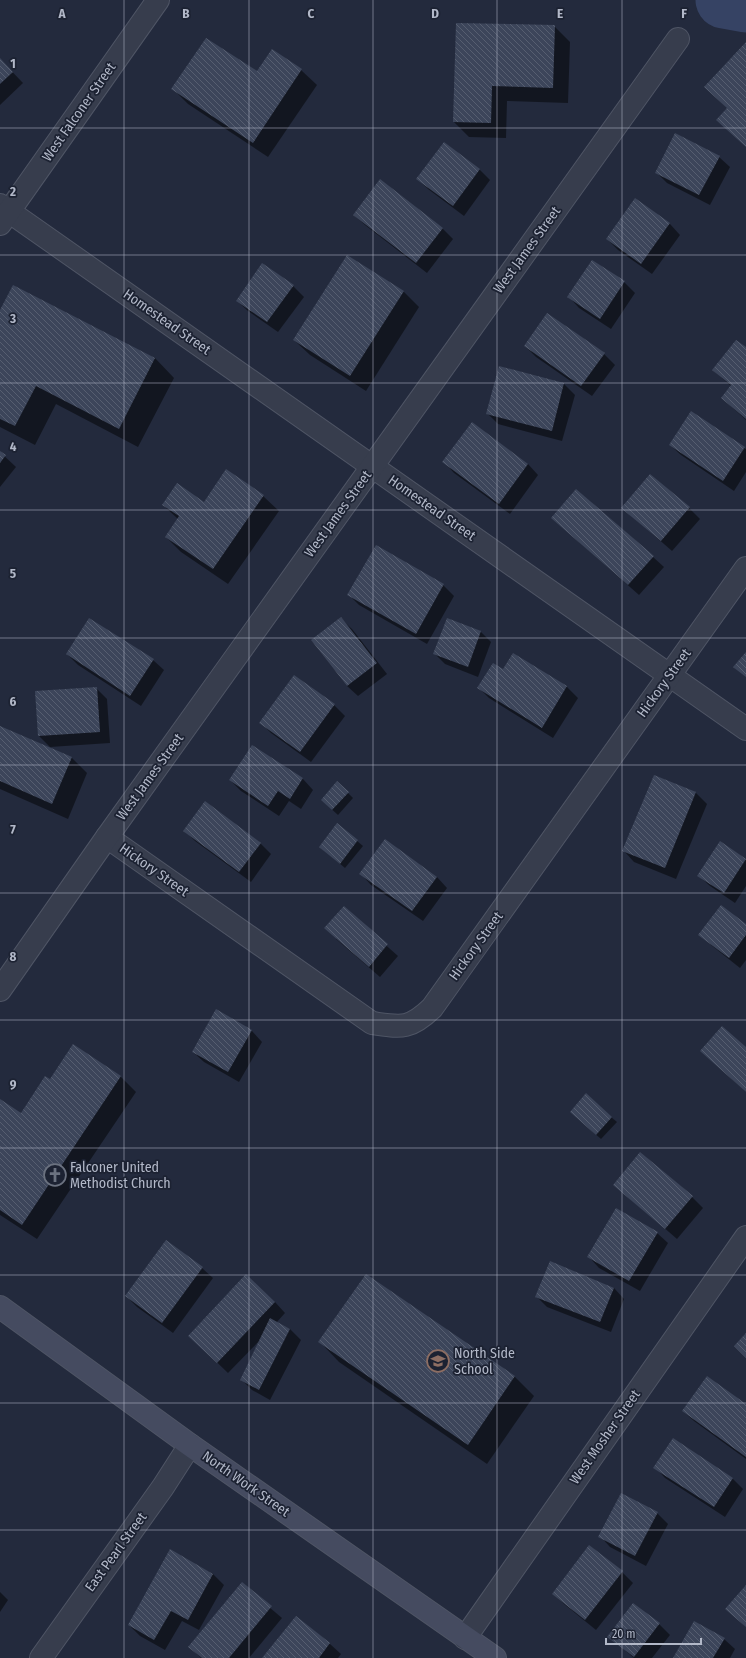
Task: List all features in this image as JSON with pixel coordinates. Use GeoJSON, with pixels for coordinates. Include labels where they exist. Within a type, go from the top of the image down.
{"type":"FeatureCollection","features":[{"type":"Feature","properties":{"kind":"street","name":"West Falconer Street"},"geometry":{"type":"LineString","coordinates":[[3,213],[158,0]]}},
{"type":"Feature","properties":{"kind":"street","name":"West James Street"},"geometry":{"type":"LineString","coordinates":[[0,990],[372,466],[678,39]]}},
{"type":"Feature","properties":{"kind":"street","name":"Homestead Street"},"geometry":{"type":"LineString","coordinates":[[3,213],[372,466],[746,729]]}},
{"type":"Feature","properties":{"kind":"street","name":"Hickory Street"},"geometry":{"type":"LineString","coordinates":[[108,837],[372,1023],[399,1027],[419,1020],[432,1008],[746,568]]}},
{"type":"Feature","properties":{"kind":"street","name":"West Mosher Street"},"geometry":{"type":"LineString","coordinates":[[465,1638],[746,1237]]}},
{"type":"Feature","properties":{"kind":"street","name":"North Work Street"},"geometry":{"type":"LineString","coordinates":[[0,1307],[190,1445],[495,1658]]}},
{"type":"Feature","properties":{"kind":"street","name":"East Pearl Street"},"geometry":{"type":"LineString","coordinates":[[41,1658],[163,1487],[190,1445]]}},
{"type":"Feature","properties":{"kind":"building"},"geometry":{"type":"Polygon","coordinates":[[[456,23],[555,25],[553,88],[492,86],[491,123],[453,122],[456,23]]]}},
{"type":"Feature","properties":{"kind":"building"},"geometry":{"type":"Polygon","coordinates":[[[206,38],[257,71],[272,49],[302,69],[253,143],[171,89],[206,38]]]}},
{"type":"Feature","properties":{"kind":"building"},"geometry":{"type":"Polygon","coordinates":[[[746,42],[746,147],[716,120],[727,108],[704,87],[746,42]]]}},
{"type":"Feature","properties":{"kind":"building"},"geometry":{"type":"Polygon","coordinates":[[[0,58],[13,72],[0,84],[0,58]]]}},
{"type":"Feature","properties":{"kind":"building"},"geometry":{"type":"Polygon","coordinates":[[[675,133],[720,156],[699,195],[655,173],[675,133]]]}},
{"type":"Feature","properties":{"kind":"building"},"geometry":{"type":"Polygon","coordinates":[[[444,142],[480,169],[453,206],[416,179],[444,142]]]}},
{"type":"Feature","properties":{"kind":"building"},"geometry":{"type":"Polygon","coordinates":[[[380,179],[443,228],[416,263],[353,215],[380,179]]]}},
{"type":"Feature","properties":{"kind":"building"},"geometry":{"type":"Polygon","coordinates":[[[635,198],[670,223],[641,264],[606,239],[635,198]]]}},
{"type":"Feature","properties":{"kind":"building"},"geometry":{"type":"Polygon","coordinates":[[[347,255],[404,291],[350,376],[293,340],[347,255]]]}},
{"type":"Feature","properties":{"kind":"building"},"geometry":{"type":"Polygon","coordinates":[[[592,260],[625,281],[600,319],[567,297],[592,260]]]}},
{"type":"Feature","properties":{"kind":"building"},"geometry":{"type":"Polygon","coordinates":[[[262,263],[294,285],[267,322],[236,301],[262,263]]]}},
{"type":"Feature","properties":{"kind":"building"},"geometry":{"type":"Polygon","coordinates":[[[13,285],[155,358],[119,429],[36,386],[15,426],[0,419],[0,310],[13,285]]]}},
{"type":"Feature","properties":{"kind":"building"},"geometry":{"type":"Polygon","coordinates":[[[547,313],[605,353],[581,386],[524,346],[547,313]]]}},
{"type":"Feature","properties":{"kind":"building"},"geometry":{"type":"Polygon","coordinates":[[[736,340],[746,347],[746,419],[721,398],[731,385],[712,370],[736,340]]]}},
{"type":"Feature","properties":{"kind":"building"},"geometry":{"type":"Polygon","coordinates":[[[499,366],[564,383],[552,431],[486,414],[499,366]]]}},
{"type":"Feature","properties":{"kind":"building"},"geometry":{"type":"Polygon","coordinates":[[[691,411],[745,447],[723,481],[669,445],[691,411]]]}},
{"type":"Feature","properties":{"kind":"building"},"geometry":{"type":"Polygon","coordinates":[[[472,422],[528,464],[499,504],[442,462],[472,422]]]}},
{"type":"Feature","properties":{"kind":"building"},"geometry":{"type":"Polygon","coordinates":[[[0,451],[6,455],[0,463],[0,451]]]}},
{"type":"Feature","properties":{"kind":"building"},"geometry":{"type":"Polygon","coordinates":[[[226,469],[264,495],[213,569],[165,537],[179,516],[162,505],[177,483],[204,502],[226,469]]]}},
{"type":"Feature","properties":{"kind":"building"},"geometry":{"type":"Polygon","coordinates":[[[650,474],[690,507],[661,541],[621,508],[650,474]]]}},
{"type":"Feature","properties":{"kind":"building"},"geometry":{"type":"Polygon","coordinates":[[[576,489],[654,556],[628,585],[551,518],[576,489]]]}},
{"type":"Feature","properties":{"kind":"building"},"geometry":{"type":"Polygon","coordinates":[[[376,545],[444,584],[416,634],[347,595],[376,545]]]}},
{"type":"Feature","properties":{"kind":"building"},"geometry":{"type":"Polygon","coordinates":[[[341,617],[377,663],[347,686],[311,640],[341,617]]]}},
{"type":"Feature","properties":{"kind":"building"},"geometry":{"type":"Polygon","coordinates":[[[89,618],[154,659],[130,696],[66,654],[89,618]]]}},
{"type":"Feature","properties":{"kind":"building"},"geometry":{"type":"Polygon","coordinates":[[[447,618],[481,631],[468,667],[433,654],[447,618]]]}},
{"type":"Feature","properties":{"kind":"building"},"geometry":{"type":"Polygon","coordinates":[[[746,652],[746,677],[733,667],[746,652]]]}},
{"type":"Feature","properties":{"kind":"building"},"geometry":{"type":"Polygon","coordinates":[[[513,653],[567,686],[542,728],[477,688],[493,663],[503,669],[513,653]]]}},
{"type":"Feature","properties":{"kind":"building"},"geometry":{"type":"Polygon","coordinates":[[[294,675],[335,704],[300,752],[259,723],[294,675]]]}},
{"type":"Feature","properties":{"kind":"building"},"geometry":{"type":"Polygon","coordinates":[[[97,687],[100,732],[38,736],[35,691],[97,687]]]}},
{"type":"Feature","properties":{"kind":"building"},"geometry":{"type":"Polygon","coordinates":[[[0,726],[72,757],[52,804],[0,781],[0,726]]]}},
{"type":"Feature","properties":{"kind":"building"},"geometry":{"type":"Polygon","coordinates":[[[252,745],[303,778],[290,799],[278,791],[268,806],[229,780],[252,745]]]}},
{"type":"Feature","properties":{"kind":"building"},"geometry":{"type":"Polygon","coordinates":[[[654,775],[696,792],[665,868],[622,851],[654,775]]]}},
{"type":"Feature","properties":{"kind":"building"},"geometry":{"type":"Polygon","coordinates":[[[337,781],[349,792],[332,810],[321,800],[337,781]]]}},
{"type":"Feature","properties":{"kind":"building"},"geometry":{"type":"Polygon","coordinates":[[[205,801],[261,843],[239,872],[183,831],[205,801]]]}},
{"type":"Feature","properties":{"kind":"building"},"geometry":{"type":"Polygon","coordinates":[[[337,823],[358,840],[340,864],[319,847],[337,823]]]}},
{"type":"Feature","properties":{"kind":"building"},"geometry":{"type":"Polygon","coordinates":[[[385,839],[437,877],[412,911],[359,874],[385,839]]]}},
{"type":"Feature","properties":{"kind":"building"},"geometry":{"type":"Polygon","coordinates":[[[720,841],[746,859],[724,893],[697,876],[720,841]]]}},
{"type":"Feature","properties":{"kind":"building"},"geometry":{"type":"Polygon","coordinates":[[[721,905],[746,924],[746,935],[729,958],[698,935],[721,905]]]}},
{"type":"Feature","properties":{"kind":"building"},"geometry":{"type":"Polygon","coordinates":[[[344,906],[388,944],[369,967],[324,928],[344,906]]]}},
{"type":"Feature","properties":{"kind":"building"},"geometry":{"type":"Polygon","coordinates":[[[216,1009],[252,1030],[228,1072],[192,1052],[216,1009]]]}},
{"type":"Feature","properties":{"kind":"building"},"geometry":{"type":"Polygon","coordinates":[[[722,1026],[746,1047],[746,1092],[700,1051],[722,1026]]]}},
{"type":"Feature","properties":{"kind":"building"},"geometry":{"type":"Polygon","coordinates":[[[73,1044],[121,1076],[22,1225],[0,1210],[0,1099],[21,1113],[45,1076],[50,1079],[73,1044]]]}},
{"type":"Feature","properties":{"kind":"building"},"geometry":{"type":"Polygon","coordinates":[[[586,1093],[612,1117],[596,1135],[570,1112],[586,1093]]]}},
{"type":"Feature","properties":{"kind":"building"},"geometry":{"type":"Polygon","coordinates":[[[640,1152],[693,1196],[665,1229],[613,1185],[640,1152]]]}},
{"type":"Feature","properties":{"kind":"building"},"geometry":{"type":"Polygon","coordinates":[[[616,1208],[658,1232],[629,1281],[587,1257],[616,1208]]]}},
{"type":"Feature","properties":{"kind":"building"},"geometry":{"type":"Polygon","coordinates":[[[166,1240],[203,1267],[162,1323],[125,1296],[166,1240]]]}},
{"type":"Feature","properties":{"kind":"building"},"geometry":{"type":"Polygon","coordinates":[[[550,1261],[614,1288],[600,1322],[535,1297],[550,1261]]]}},
{"type":"Feature","properties":{"kind":"building"},"geometry":{"type":"Polygon","coordinates":[[[246,1274],[275,1302],[217,1363],[188,1336],[246,1274]]]}},
{"type":"Feature","properties":{"kind":"building"},"geometry":{"type":"Polygon","coordinates":[[[366,1274],[515,1376],[468,1445],[318,1342],[366,1274]]]}},
{"type":"Feature","properties":{"kind":"building"},"geometry":{"type":"Polygon","coordinates":[[[270,1318],[290,1329],[259,1390],[240,1380],[270,1318]]]}},
{"type":"Feature","properties":{"kind":"building"},"geometry":{"type":"Polygon","coordinates":[[[746,1333],[746,1358],[734,1346],[746,1333]]]}},
{"type":"Feature","properties":{"kind":"building"},"geometry":{"type":"Polygon","coordinates":[[[707,1376],[746,1404],[746,1457],[682,1411],[707,1376]]]}},
{"type":"Feature","properties":{"kind":"building"},"geometry":{"type":"Polygon","coordinates":[[[673,1438],[733,1478],[714,1507],[653,1468],[673,1438]]]}},
{"type":"Feature","properties":{"kind":"building"},"geometry":{"type":"Polygon","coordinates":[[[621,1493],[658,1512],[635,1556],[598,1537],[621,1493]]]}},
{"type":"Feature","properties":{"kind":"building"},"geometry":{"type":"Polygon","coordinates":[[[589,1545],[623,1571],[585,1620],[552,1594],[589,1545]]]}},
{"type":"Feature","properties":{"kind":"building"},"geometry":{"type":"Polygon","coordinates":[[[170,1549],[213,1574],[188,1620],[171,1611],[154,1640],[128,1625],[170,1549]]]}},
{"type":"Feature","properties":{"kind":"building"},"geometry":{"type":"Polygon","coordinates":[[[242,1582],[272,1606],[229,1658],[202,1658],[188,1647],[242,1582]]]}},
{"type":"Feature","properties":{"kind":"building"},"geometry":{"type":"Polygon","coordinates":[[[746,1585],[746,1627],[725,1609],[746,1585]]]}},
{"type":"Feature","properties":{"kind":"building"},"geometry":{"type":"Polygon","coordinates":[[[633,1603],[660,1623],[634,1657],[607,1637],[633,1603]]]}},
{"type":"Feature","properties":{"kind":"building"},"geometry":{"type":"Polygon","coordinates":[[[296,1616],[330,1643],[319,1658],[262,1658],[296,1616]]]}},
{"type":"Feature","properties":{"kind":"building"},"geometry":{"type":"Polygon","coordinates":[[[694,1621],[725,1638],[713,1658],[673,1658],[694,1621]]]}},
{"type":"Feature","properties":{"kind":"waterway"},"geometry":{"type":"LineString","coordinates":[[724,0],[746,4]]}},
{"type":"Feature","properties":{"kind":"place","name":"Falconer United Methodist Church"},"geometry":{"type":"Point","coordinates":[55,1175]}},
{"type":"Feature","properties":{"kind":"place","name":"North Side School"},"geometry":{"type":"Point","coordinates":[438,1361]}}]}
